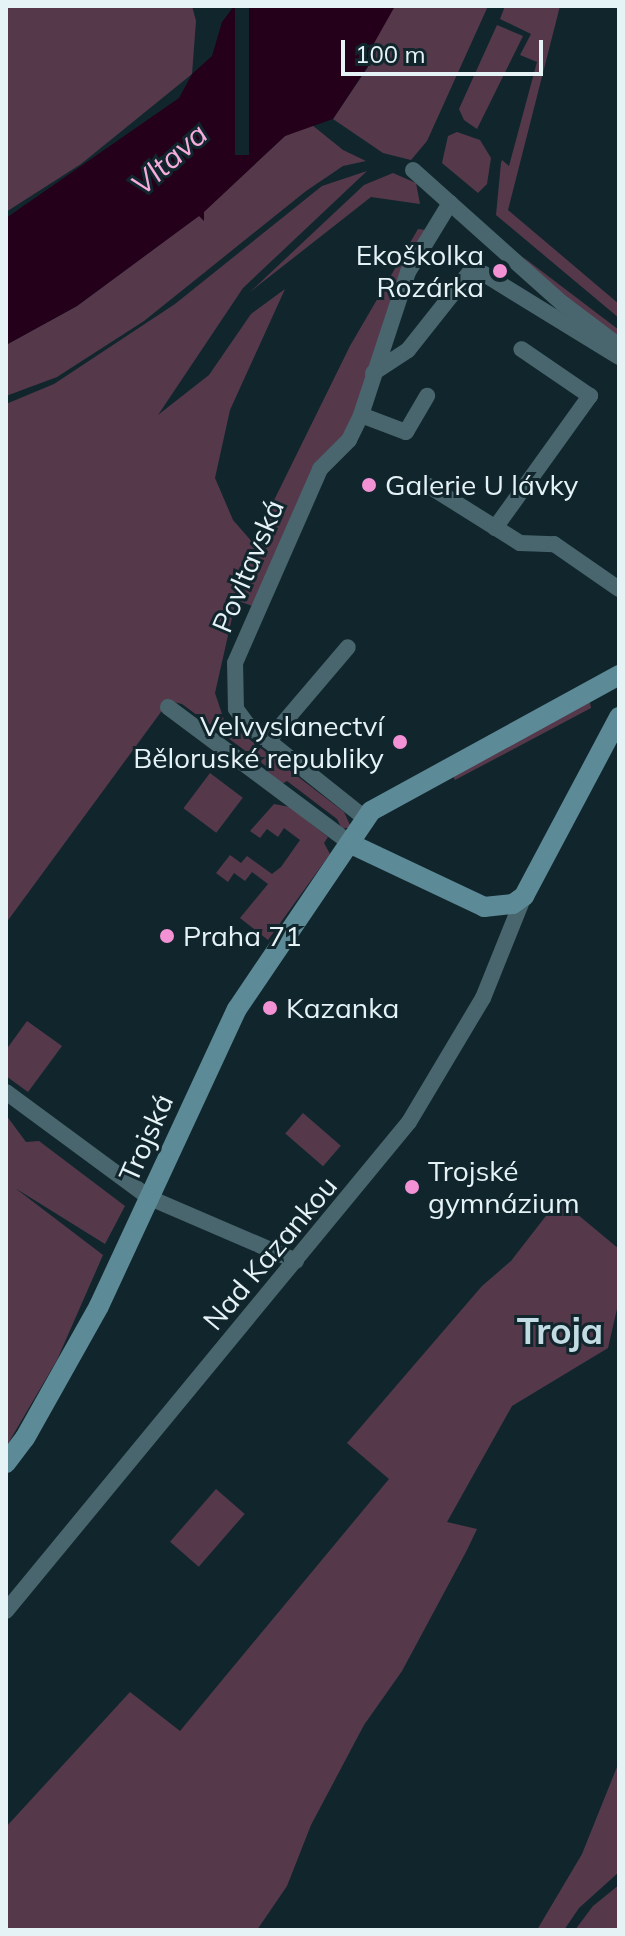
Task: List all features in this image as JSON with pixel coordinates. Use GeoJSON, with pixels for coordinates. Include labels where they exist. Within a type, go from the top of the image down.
{"type":"FeatureCollection","features":[{"type":"Feature","properties":{"kind":"street"},"geometry":{"type":"LineString","coordinates":[[413,170],[562,303],[619,346]]}},
{"type":"Feature","properties":{"kind":"street","name":"Povltavská"},"geometry":{"type":"LineString","coordinates":[[366,819],[268,741],[236,709],[235,663],[320,469],[349,440],[361,415],[408,272],[450,203]]}},
{"type":"Feature","properties":{"kind":"street"},"geometry":{"type":"LineString","coordinates":[[373,373],[408,350],[469,273],[484,274],[619,357]]}},
{"type":"Feature","properties":{"kind":"street"},"geometry":{"type":"LineString","coordinates":[[495,528],[590,396],[521,349]]}},
{"type":"Feature","properties":{"kind":"street"},"geometry":{"type":"LineString","coordinates":[[361,415],[406,432],[427,396]]}},
{"type":"Feature","properties":{"kind":"street"},"geometry":{"type":"LineString","coordinates":[[429,486],[520,543],[554,544],[619,589]]}},
{"type":"Feature","properties":{"kind":"street"},"geometry":{"type":"LineString","coordinates":[[268,741],[348,647]]}},
{"type":"Feature","properties":{"kind":"street","name":"Trojská"},"geometry":{"type":"LineString","coordinates":[[6,1463],[25,1438],[99,1306],[237,1009],[366,819],[397,794],[613,684]]}},
{"type":"Feature","properties":{"kind":"street"},"geometry":{"type":"LineString","coordinates":[[168,707],[351,844],[484,907],[506,908],[524,896],[619,717]]}},
{"type":"Feature","properties":{"kind":"street","name":"Nad Kazankou"},"geometry":{"type":"LineString","coordinates":[[6,1611],[409,1122],[446,1066],[483,998],[524,896]]}},
{"type":"Feature","properties":{"kind":"street"},"geometry":{"type":"LineString","coordinates":[[6,1092],[150,1198],[296,1261]]}},
{"type":"Feature","properties":{"kind":"shaded area"},"geometry":{"type":"Polygon","coordinates":[[[6,6],[192,6],[196,21],[192,74],[81,164],[6,212],[6,6]]]}},
{"type":"Feature","properties":{"kind":"shaded area"},"geometry":{"type":"Polygon","coordinates":[[[395,6],[488,6],[427,141],[411,160],[383,153],[333,119],[368,67],[376,36],[395,6]]]}},
{"type":"Feature","properties":{"kind":"shaded area"},"geometry":{"type":"Polygon","coordinates":[[[505,6],[560,6],[508,210],[619,304],[619,318],[496,215],[501,163],[502,160],[509,166],[537,62],[520,55],[531,34],[500,19],[505,6]]]}},
{"type":"Feature","properties":{"kind":"shaded area"},"geometry":{"type":"Polygon","coordinates":[[[497,25],[523,36],[477,129],[464,120],[459,109],[497,25]]]}},
{"type":"Feature","properties":{"kind":"shaded area"},"geometry":{"type":"Polygon","coordinates":[[[312,125],[343,150],[366,161],[343,166],[306,191],[144,321],[57,377],[6,396],[6,345],[77,306],[200,215],[285,136],[312,125]]]}},
{"type":"Feature","properties":{"kind":"shaded area"},"geometry":{"type":"Polygon","coordinates":[[[457,132],[480,140],[491,158],[487,184],[478,193],[442,163],[448,136],[457,132]]]}},
{"type":"Feature","properties":{"kind":"shaded area"},"geometry":{"type":"Polygon","coordinates":[[[367,171],[243,288],[158,415],[209,375],[251,314],[285,289],[230,410],[215,478],[233,520],[253,543],[350,346],[418,229],[426,230],[394,299],[354,416],[255,607],[236,600],[215,693],[224,720],[344,812],[351,827],[342,829],[337,819],[287,781],[282,784],[266,772],[267,767],[182,704],[169,701],[6,923],[6,404],[54,384],[175,304],[322,186],[367,171]]]}},
{"type":"Feature","properties":{"kind":"shaded area"},"geometry":{"type":"Polygon","coordinates":[[[393,173],[416,183],[420,204],[371,197],[250,292],[364,185],[393,173]]]}},
{"type":"Feature","properties":{"kind":"shaded area"},"geometry":{"type":"Polygon","coordinates":[[[523,257],[619,330],[619,337],[545,282],[523,257]]]}},
{"type":"Feature","properties":{"kind":"shaded area"},"geometry":{"type":"Polygon","coordinates":[[[589,697],[591,708],[455,780],[451,772],[589,697]]]}},
{"type":"Feature","properties":{"kind":"shaded area"},"geometry":{"type":"Polygon","coordinates":[[[210,773],[243,798],[216,833],[184,808],[210,773]]]}},
{"type":"Feature","properties":{"kind":"shaded area"},"geometry":{"type":"Polygon","coordinates":[[[274,804],[290,807],[328,837],[324,843],[330,854],[268,940],[240,918],[268,884],[252,872],[245,881],[234,873],[228,882],[216,873],[230,855],[241,863],[247,856],[272,874],[281,867],[300,840],[284,828],[278,837],[267,829],[260,838],[250,831],[274,804]]]}},
{"type":"Feature","properties":{"kind":"shaded area"},"geometry":{"type":"Polygon","coordinates":[[[27,1021],[62,1046],[28,1092],[6,1076],[6,1050],[27,1021]]]}},
{"type":"Feature","properties":{"kind":"shaded area"},"geometry":{"type":"Polygon","coordinates":[[[303,1113],[341,1146],[323,1166],[285,1133],[303,1113]]]}},
{"type":"Feature","properties":{"kind":"shaded area"},"geometry":{"type":"Polygon","coordinates":[[[6,1115],[26,1142],[39,1141],[125,1206],[105,1244],[15,1188],[103,1255],[57,1360],[6,1447],[6,1115]]]}},
{"type":"Feature","properties":{"kind":"shaded area"},"geometry":{"type":"Polygon","coordinates":[[[559,1199],[619,1249],[619,1300],[608,1348],[512,1406],[447,1522],[477,1529],[467,1550],[402,1671],[364,1725],[311,1825],[287,1886],[257,1930],[6,1930],[6,1827],[130,1692],[180,1731],[389,1479],[347,1443],[482,1286],[511,1261],[559,1199]]]}},
{"type":"Feature","properties":{"kind":"shaded area"},"geometry":{"type":"Polygon","coordinates":[[[216,1489],[245,1514],[199,1567],[170,1542],[216,1489]]]}},
{"type":"Feature","properties":{"kind":"shaded area"},"geometry":{"type":"Polygon","coordinates":[[[619,1762],[619,1872],[579,1908],[564,1930],[537,1930],[582,1854],[619,1762]]]}},
{"type":"Feature","properties":{"kind":"shaded area"},"geometry":{"type":"Polygon","coordinates":[[[619,1885],[619,1930],[575,1930],[593,1906],[619,1885]]]}},
{"type":"Feature","properties":{"kind":"water","name":"Vltava"},"geometry":{"type":"Polygon","coordinates":[[[234,6],[395,6],[368,54],[368,66],[333,119],[285,136],[204,212],[204,221],[199,216],[77,306],[6,345],[6,218],[179,98],[192,74],[212,56],[222,22],[234,6]]]}},
{"type":"Feature","properties":{"kind":"pier"},"geometry":{"type":"Polygon","coordinates":[[[235,6],[249,6],[249,155],[235,155],[235,6]]]}},
{"type":"Feature","properties":{"kind":"place","name":"Ekoškolka Rozárka"},"geometry":{"type":"Point","coordinates":[500,271]}},
{"type":"Feature","properties":{"kind":"place","name":"Galerie U lávky"},"geometry":{"type":"Point","coordinates":[369,485]}},
{"type":"Feature","properties":{"kind":"place","name":"Velvyslanectví Běloruské republiky"},"geometry":{"type":"Point","coordinates":[400,742]}},
{"type":"Feature","properties":{"kind":"place","name":"Praha 71"},"geometry":{"type":"Point","coordinates":[167,936]}},
{"type":"Feature","properties":{"kind":"place","name":"Kazanka"},"geometry":{"type":"Point","coordinates":[270,1008]}},
{"type":"Feature","properties":{"kind":"place","name":"Trojské gymnázium"},"geometry":{"type":"Point","coordinates":[412,1187]}},
{"type":"Feature","properties":{"kind":"district","name":"Troja"},"geometry":{"type":"Point","coordinates":[560,1331]}}]}
